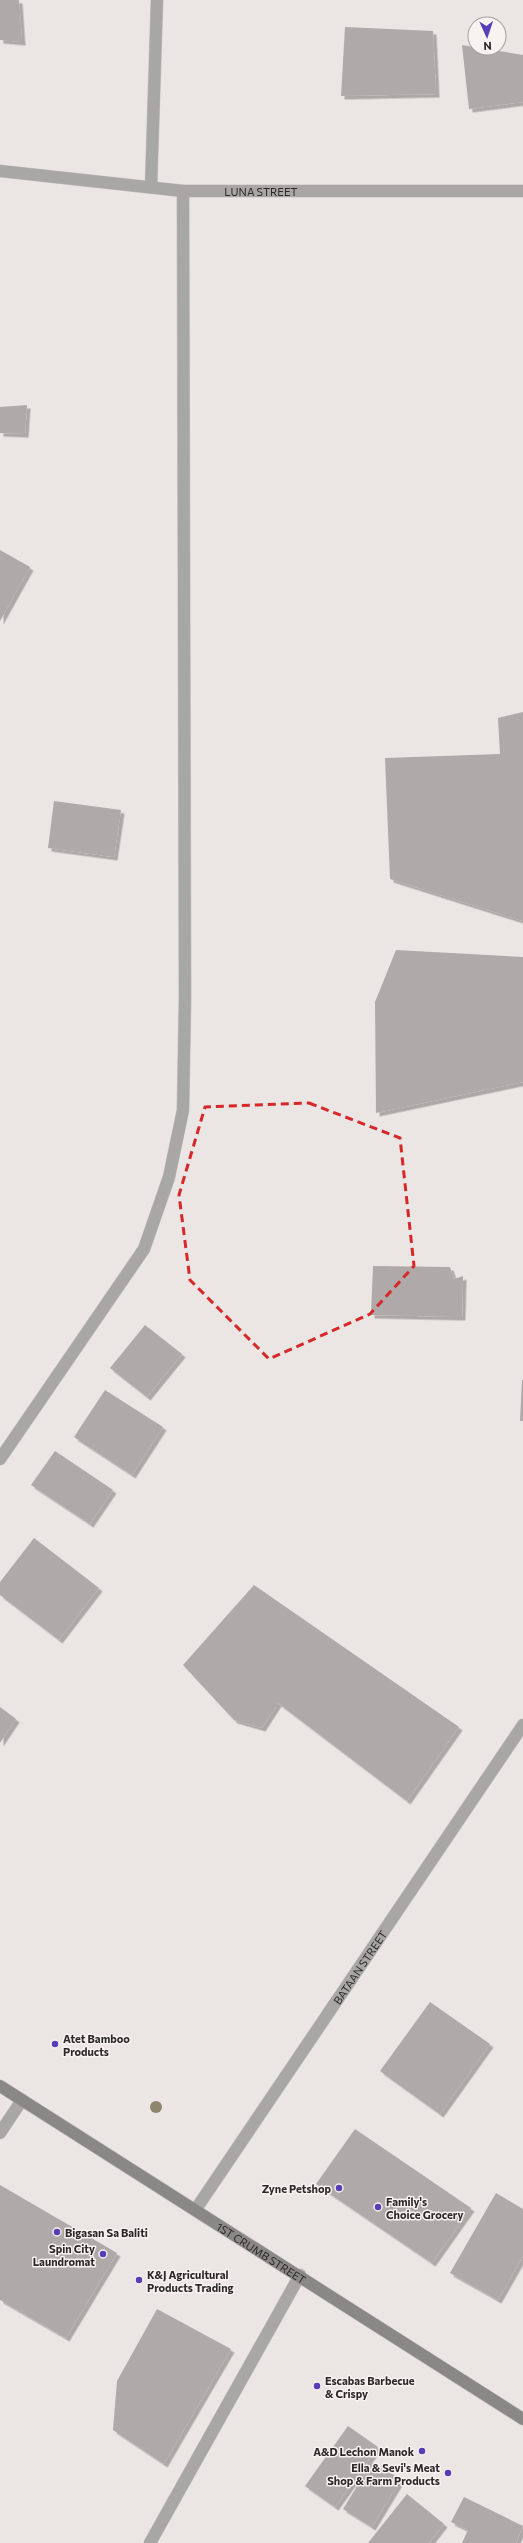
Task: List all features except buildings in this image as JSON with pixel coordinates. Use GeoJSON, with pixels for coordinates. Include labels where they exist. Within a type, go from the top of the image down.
{"type":"FeatureCollection","features":[{"type":"Feature","properties":{"kind":"main road","name":"1ST CRUMB STREET"},"geometry":{"type":"LineString","coordinates":[[0,2086],[300,2275],[523,2419]]}},
{"type":"Feature","properties":{"kind":"street"},"geometry":{"type":"LineString","coordinates":[[152,187],[157,0]]}},
{"type":"Feature","properties":{"kind":"street","name":"LUNA STREET"},"geometry":{"type":"LineString","coordinates":[[0,171],[183,191],[523,191]]}},
{"type":"Feature","properties":{"kind":"street"},"geometry":{"type":"LineString","coordinates":[[0,1459],[144,1249],[169,1177],[183,1110],[185,999],[183,191]]}},
{"type":"Feature","properties":{"kind":"street","name":"BATAAN STREET"},"geometry":{"type":"LineString","coordinates":[[196,2209],[523,1725]]}},
{"type":"Feature","properties":{"kind":"street"},"geometry":{"type":"LineString","coordinates":[[0,2133],[22,2100]]}},
{"type":"Feature","properties":{"kind":"street"},"geometry":{"type":"LineString","coordinates":[[150,2543],[300,2275]]}},
{"type":"Feature","properties":{"kind":"highlighted area"},"geometry":{"type":"Polygon","coordinates":[[[309,1103],[400,1138],[414,1266],[370,1314],[269,1359],[190,1280],[179,1195],[205,1107],[309,1103]]]}},
{"type":"Feature","properties":{"kind":"place","name":"Atet Bamboo Products"},"geometry":{"type":"Point","coordinates":[55,2044]}},
{"type":"Feature","properties":{"kind":"place","name":"Zyne Petshop"},"geometry":{"type":"Point","coordinates":[339,2188]}},
{"type":"Feature","properties":{"kind":"place","name":"Family's Choice Grocery"},"geometry":{"type":"Point","coordinates":[378,2207]}},
{"type":"Feature","properties":{"kind":"place","name":"Bigasan Sa Baliti"},"geometry":{"type":"Point","coordinates":[57,2232]}},
{"type":"Feature","properties":{"kind":"place","name":"Spin City Laundromat"},"geometry":{"type":"Point","coordinates":[103,2254]}},
{"type":"Feature","properties":{"kind":"place","name":"K&J Agricultural Products Trading"},"geometry":{"type":"Point","coordinates":[139,2280]}},
{"type":"Feature","properties":{"kind":"place","name":"Escabas Barbecue & Crispy"},"geometry":{"type":"Point","coordinates":[317,2386]}},
{"type":"Feature","properties":{"kind":"place","name":"A&D Lechon Manok"},"geometry":{"type":"Point","coordinates":[422,2451]}},
{"type":"Feature","properties":{"kind":"place","name":"Ella & Sevi's Meat Shop & Farm Products"},"geometry":{"type":"Point","coordinates":[448,2473]}}]}
